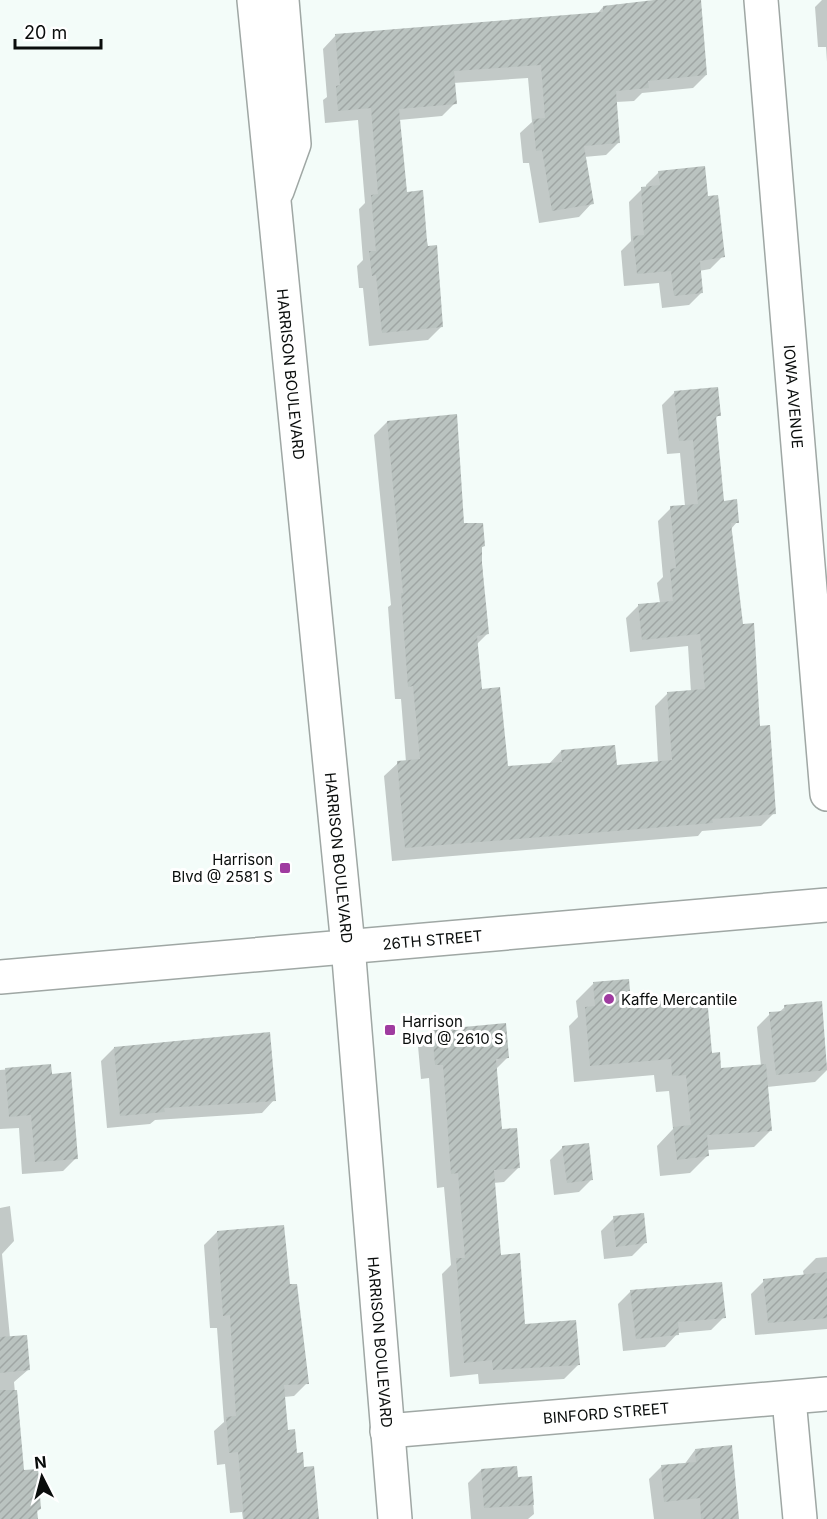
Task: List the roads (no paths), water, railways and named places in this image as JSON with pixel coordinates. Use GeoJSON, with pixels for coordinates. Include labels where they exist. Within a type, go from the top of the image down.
{"type":"FeatureCollection","features":[{"type":"Feature","properties":{"kind":"street","name":"HARRISON BOULEVARD"},"geometry":{"type":"LineString","coordinates":[[234,0],[247,148],[274,198],[348,946],[395,1519]]}},
{"type":"Feature","properties":{"kind":"street"},"geometry":{"type":"LineString","coordinates":[[254,0],[274,198]]}},
{"type":"Feature","properties":{"kind":"street","name":"HARRISON BOULEVARD"},"geometry":{"type":"LineString","coordinates":[[274,198],[294,144],[282,0]]}},
{"type":"Feature","properties":{"kind":"street","name":"IOWA AVENUE"},"geometry":{"type":"LineString","coordinates":[[761,0],[827,794]]}},
{"type":"Feature","properties":{"kind":"street","name":"26TH STREET"},"geometry":{"type":"LineString","coordinates":[[0,977],[827,905]]}},
{"type":"Feature","properties":{"kind":"street","name":"BINFORD STREET"},"geometry":{"type":"LineString","coordinates":[[387,1431],[827,1394]]}},
{"type":"Feature","properties":{"kind":"street"},"geometry":{"type":"LineString","coordinates":[[789,1399],[800,1519]]}},
{"type":"Feature","properties":{"kind":"place","name":"Harrison Blvd @ 2581 S"},"geometry":{"type":"Point","coordinates":[285,868]}},
{"type":"Feature","properties":{"kind":"place","name":"Kaffe Mercantile"},"geometry":{"type":"Point","coordinates":[609,999]}},
{"type":"Feature","properties":{"kind":"place","name":"Harrison Blvd @ 2610 S"},"geometry":{"type":"Point","coordinates":[390,1030]}}]}
